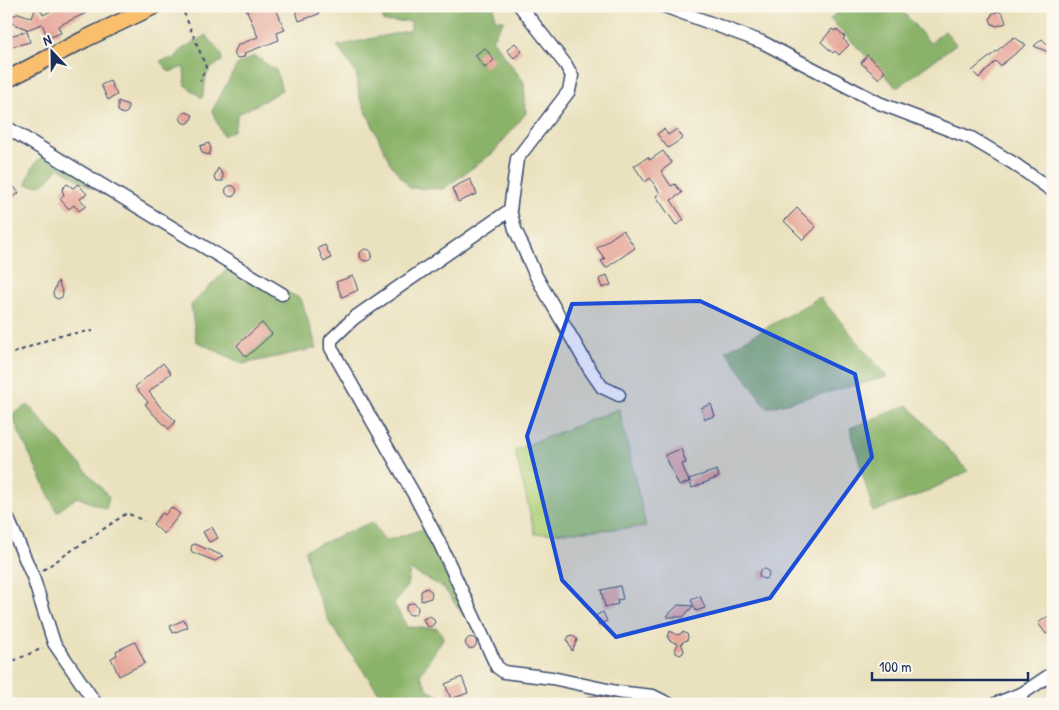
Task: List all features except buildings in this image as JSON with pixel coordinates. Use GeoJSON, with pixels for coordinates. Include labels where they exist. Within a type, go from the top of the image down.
{"type":"FeatureCollection","features":[{"type":"Feature","properties":{"kind":"main road"},"geometry":{"type":"LineString","coordinates":[[6,80],[154,6]]}},
{"type":"Feature","properties":{"kind":"street"},"geometry":{"type":"LineString","coordinates":[[520,6],[566,65],[572,76],[569,91],[518,159],[510,210],[515,229],[536,276],[589,368],[602,387],[619,395]]}},
{"type":"Feature","properties":{"kind":"street"},"geometry":{"type":"LineString","coordinates":[[664,6],[762,42],[880,103],[971,138],[1053,190]]}},
{"type":"Feature","properties":{"kind":"street"},"geometry":{"type":"LineString","coordinates":[[6,127],[282,294]]}},
{"type":"Feature","properties":{"kind":"street"},"geometry":{"type":"LineString","coordinates":[[510,210],[354,318],[331,340],[331,348],[440,544],[497,667],[504,672],[552,678],[592,687],[654,696],[669,704]]}},
{"type":"Feature","properties":{"kind":"street"},"geometry":{"type":"LineString","coordinates":[[6,514],[33,577],[54,643],[96,704]]}},
{"type":"Feature","properties":{"kind":"street"},"geometry":{"type":"LineString","coordinates":[[995,704],[1032,689],[1053,673]]}},
{"type":"Feature","properties":{"kind":"path"},"geometry":{"type":"LineString","coordinates":[[180,6],[206,67],[200,81]]}},
{"type":"Feature","properties":{"kind":"path"},"geometry":{"type":"LineString","coordinates":[[6,356],[60,336],[93,331]]}},
{"type":"Feature","properties":{"kind":"path"},"geometry":{"type":"LineString","coordinates":[[33,577],[127,513],[144,521]]}},
{"type":"Feature","properties":{"kind":"path"},"geometry":{"type":"LineString","coordinates":[[6,664],[54,643]]}},
{"type":"Feature","properties":{"kind":"highlighted area"},"geometry":{"type":"Polygon","coordinates":[[[700,301],[855,374],[872,457],[770,598],[616,637],[562,580],[527,436],[572,304],[700,301]]]}},
{"type":"Feature","properties":{"kind":"green space"},"geometry":{"type":"Polygon","coordinates":[[[494,6],[495,20],[504,20],[492,39],[524,82],[526,113],[493,153],[443,189],[410,188],[390,163],[359,96],[356,73],[337,46],[411,30],[411,21],[384,22],[381,11],[402,7],[494,6]]]}},
{"type":"Feature","properties":{"kind":"green space"},"geometry":{"type":"Polygon","coordinates":[[[843,6],[898,6],[930,43],[945,31],[956,44],[897,88],[830,19],[843,6]]]}},
{"type":"Feature","properties":{"kind":"green space"},"geometry":{"type":"Polygon","coordinates":[[[206,35],[221,54],[222,61],[207,73],[202,98],[185,85],[184,67],[169,72],[160,61],[175,58],[182,49],[206,35]]]}},
{"type":"Feature","properties":{"kind":"green space"},"geometry":{"type":"Polygon","coordinates":[[[254,56],[276,70],[282,90],[238,114],[234,130],[223,136],[212,111],[237,65],[254,56]]]}},
{"type":"Feature","properties":{"kind":"green space"},"geometry":{"type":"Polygon","coordinates":[[[48,154],[98,183],[93,189],[59,167],[45,182],[37,186],[26,184],[36,162],[48,154]]]}},
{"type":"Feature","properties":{"kind":"green space"},"geometry":{"type":"Polygon","coordinates":[[[232,264],[301,299],[317,348],[243,364],[196,341],[191,305],[232,264]]]}},
{"type":"Feature","properties":{"kind":"green space"},"geometry":{"type":"Polygon","coordinates":[[[820,297],[887,377],[767,408],[726,351],[820,297]]]}},
{"type":"Feature","properties":{"kind":"green space"},"geometry":{"type":"Polygon","coordinates":[[[28,405],[109,497],[106,509],[77,497],[57,512],[11,415],[28,405]]]}},
{"type":"Feature","properties":{"kind":"green space"},"geometry":{"type":"Polygon","coordinates":[[[908,405],[968,471],[924,493],[873,512],[850,428],[908,405]]]}},
{"type":"Feature","properties":{"kind":"green space"},"geometry":{"type":"Polygon","coordinates":[[[619,409],[646,527],[535,534],[515,450],[619,409]]]}},
{"type":"Feature","properties":{"kind":"green space"},"geometry":{"type":"Polygon","coordinates":[[[372,522],[385,541],[436,525],[464,616],[443,587],[410,570],[407,586],[394,604],[407,627],[437,628],[444,637],[420,675],[429,691],[458,704],[387,704],[330,624],[311,580],[305,550],[372,522]]]}}]}
